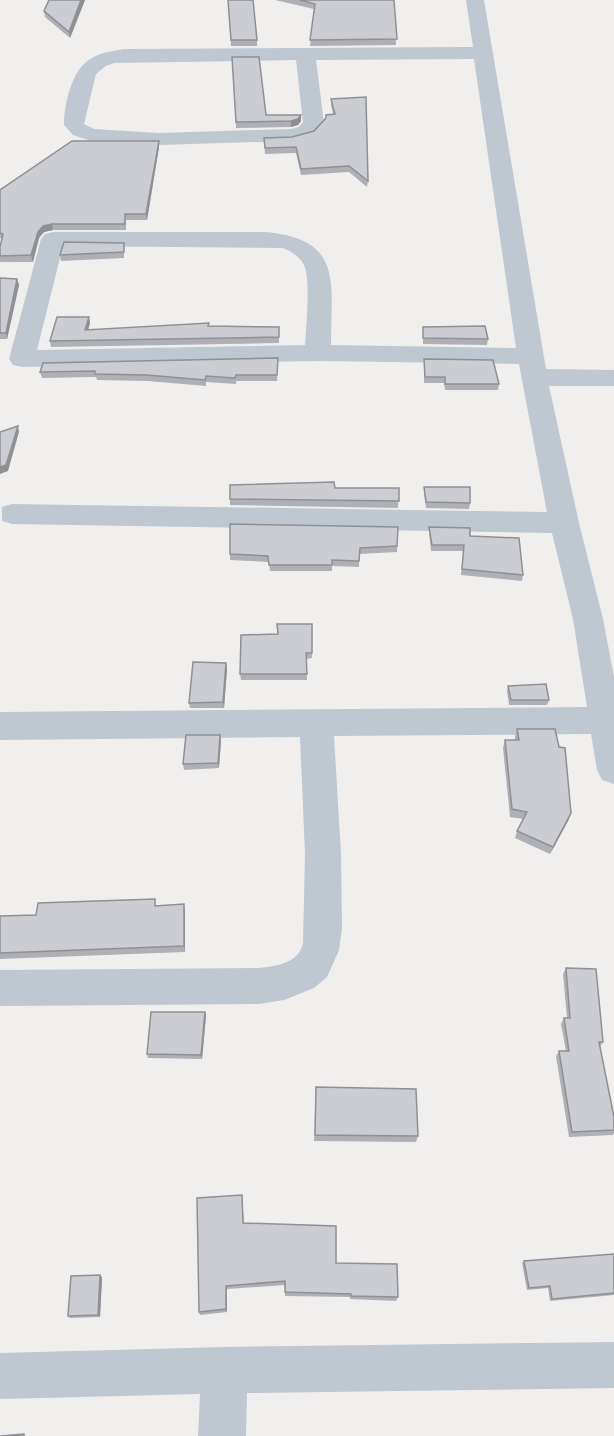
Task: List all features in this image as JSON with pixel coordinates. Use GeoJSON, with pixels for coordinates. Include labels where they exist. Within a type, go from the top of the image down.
{"type":"FeatureCollection","features":[{"type":"Feature","properties":{"kind":"street"},"geometry":{"type":"LineString","coordinates":[[475,0],[532,367],[564,522],[588,619],[614,770]]}},
{"type":"Feature","properties":{"kind":"street"},"geometry":{"type":"LineString","coordinates":[[305,54],[314,123],[306,131],[292,135],[158,139],[91,135],[80,131],[74,125],[74,117],[89,67],[97,60],[124,55],[484,53]]}},
{"type":"Feature","properties":{"kind":"street"},"geometry":{"type":"LineString","coordinates":[[318,353],[319,280],[316,264],[301,247],[287,241],[265,239],[53,239],[22,359],[318,353],[532,367],[614,378]]}},
{"type":"Feature","properties":{"kind":"street"},"geometry":{"type":"LineString","coordinates":[[12,514],[564,522]]}},
{"type":"Feature","properties":{"kind":"street"},"geometry":{"type":"LineString","coordinates":[[0,726],[606,720]]}},
{"type":"Feature","properties":{"kind":"street"},"geometry":{"type":"LineString","coordinates":[[0,988],[259,986],[282,983],[304,973],[318,957],[323,929],[324,845],[316,723]]}},
{"type":"Feature","properties":{"kind":"street"},"geometry":{"type":"LineString","coordinates":[[0,1376],[224,1370],[614,1365]]}},
{"type":"Feature","properties":{"kind":"street"},"geometry":{"type":"LineString","coordinates":[[222,1436],[224,1370]]}},
{"type":"Feature","properties":{"kind":"building"},"geometry":{"type":"Polygon","coordinates":[[[49,0],[81,0],[69,32],[44,11],[49,0]]]}},
{"type":"Feature","properties":{"kind":"building"},"geometry":{"type":"Polygon","coordinates":[[[228,0],[253,0],[257,40],[231,40],[228,0]]]}},
{"type":"Feature","properties":{"kind":"building"},"geometry":{"type":"Polygon","coordinates":[[[300,0],[394,0],[397,39],[310,40],[315,4],[300,0]]]}},
{"type":"Feature","properties":{"kind":"building"},"geometry":{"type":"Polygon","coordinates":[[[232,57],[259,57],[266,115],[301,115],[298,119],[236,122],[232,57]]]}},
{"type":"Feature","properties":{"kind":"building"},"geometry":{"type":"Polygon","coordinates":[[[366,97],[368,181],[349,166],[301,169],[296,147],[265,148],[264,138],[292,137],[314,131],[326,115],[335,114],[331,99],[366,97]]]}},
{"type":"Feature","properties":{"kind":"building"},"geometry":{"type":"Polygon","coordinates":[[[72,141],[159,141],[146,214],[125,214],[125,224],[43,226],[38,232],[31,255],[0,256],[3,234],[0,233],[0,190],[72,141]]]}},
{"type":"Feature","properties":{"kind":"building"},"geometry":{"type":"Polygon","coordinates":[[[64,242],[124,243],[124,252],[60,255],[64,242]]]}},
{"type":"Feature","properties":{"kind":"building"},"geometry":{"type":"Polygon","coordinates":[[[0,278],[17,279],[6,333],[0,333],[0,278]]]}},
{"type":"Feature","properties":{"kind":"building"},"geometry":{"type":"Polygon","coordinates":[[[57,317],[89,317],[85,330],[209,323],[208,326],[279,327],[279,337],[50,341],[57,317]]]}},
{"type":"Feature","properties":{"kind":"building"},"geometry":{"type":"Polygon","coordinates":[[[485,326],[488,339],[423,338],[423,327],[485,326]]]}},
{"type":"Feature","properties":{"kind":"building"},"geometry":{"type":"Polygon","coordinates":[[[278,358],[277,375],[236,375],[235,378],[206,376],[205,380],[147,375],[95,374],[95,371],[40,372],[43,363],[278,358]]]}},
{"type":"Feature","properties":{"kind":"building"},"geometry":{"type":"Polygon","coordinates":[[[424,359],[493,360],[499,384],[445,384],[445,377],[425,377],[424,359]]]}},
{"type":"Feature","properties":{"kind":"building"},"geometry":{"type":"Polygon","coordinates":[[[18,426],[6,465],[0,467],[0,432],[18,426]]]}},
{"type":"Feature","properties":{"kind":"building"},"geometry":{"type":"Polygon","coordinates":[[[334,482],[335,488],[399,488],[399,501],[230,499],[230,485],[334,482]]]}},
{"type":"Feature","properties":{"kind":"building"},"geometry":{"type":"Polygon","coordinates":[[[424,487],[470,487],[470,503],[426,502],[424,487]]]}},
{"type":"Feature","properties":{"kind":"building"},"geometry":{"type":"Polygon","coordinates":[[[230,524],[398,527],[397,546],[360,548],[359,561],[332,560],[332,565],[269,565],[268,556],[230,554],[230,524]]]}},
{"type":"Feature","properties":{"kind":"building"},"geometry":{"type":"Polygon","coordinates":[[[429,527],[470,528],[470,536],[519,538],[523,575],[462,569],[464,545],[432,545],[429,527]]]}},
{"type":"Feature","properties":{"kind":"building"},"geometry":{"type":"Polygon","coordinates":[[[277,624],[312,624],[312,653],[306,653],[307,674],[240,674],[241,635],[278,634],[277,624]]]}},
{"type":"Feature","properties":{"kind":"building"},"geometry":{"type":"Polygon","coordinates":[[[193,662],[226,663],[223,702],[189,703],[193,662]]]}},
{"type":"Feature","properties":{"kind":"building"},"geometry":{"type":"Polygon","coordinates":[[[546,684],[549,700],[511,700],[508,686],[546,684]]]}},
{"type":"Feature","properties":{"kind":"building"},"geometry":{"type":"Polygon","coordinates":[[[517,729],[555,729],[559,747],[565,748],[571,813],[553,847],[517,831],[527,812],[512,809],[505,740],[519,740],[517,729]]]}},
{"type":"Feature","properties":{"kind":"building"},"geometry":{"type":"Polygon","coordinates":[[[186,735],[220,735],[218,763],[183,764],[186,735]]]}},
{"type":"Feature","properties":{"kind":"building"},"geometry":{"type":"Polygon","coordinates":[[[155,899],[155,906],[184,904],[184,946],[0,953],[0,916],[36,915],[38,903],[155,899]]]}},
{"type":"Feature","properties":{"kind":"building"},"geometry":{"type":"Polygon","coordinates":[[[566,968],[596,969],[603,1042],[599,1042],[614,1117],[614,1130],[572,1132],[559,1051],[569,1051],[564,1018],[570,1018],[566,968]]]}},
{"type":"Feature","properties":{"kind":"building"},"geometry":{"type":"Polygon","coordinates":[[[151,1012],[205,1012],[201,1055],[147,1054],[151,1012]]]}},
{"type":"Feature","properties":{"kind":"building"},"geometry":{"type":"Polygon","coordinates":[[[316,1087],[416,1089],[418,1136],[315,1135],[316,1087]]]}},
{"type":"Feature","properties":{"kind":"building"},"geometry":{"type":"Polygon","coordinates":[[[242,1195],[243,1223],[336,1226],[336,1263],[397,1264],[398,1297],[285,1292],[285,1281],[226,1286],[226,1309],[199,1312],[197,1198],[242,1195]]]}},
{"type":"Feature","properties":{"kind":"building"},"geometry":{"type":"Polygon","coordinates":[[[614,1254],[614,1293],[552,1299],[550,1286],[529,1288],[524,1261],[614,1254]]]}},
{"type":"Feature","properties":{"kind":"building"},"geometry":{"type":"Polygon","coordinates":[[[100,1275],[98,1315],[68,1316],[71,1276],[100,1275]]]}},
{"type":"Feature","properties":{"kind":"building"},"geometry":{"type":"Polygon","coordinates":[[[24,1434],[24,1436],[0,1436],[24,1434]]]}}]}
